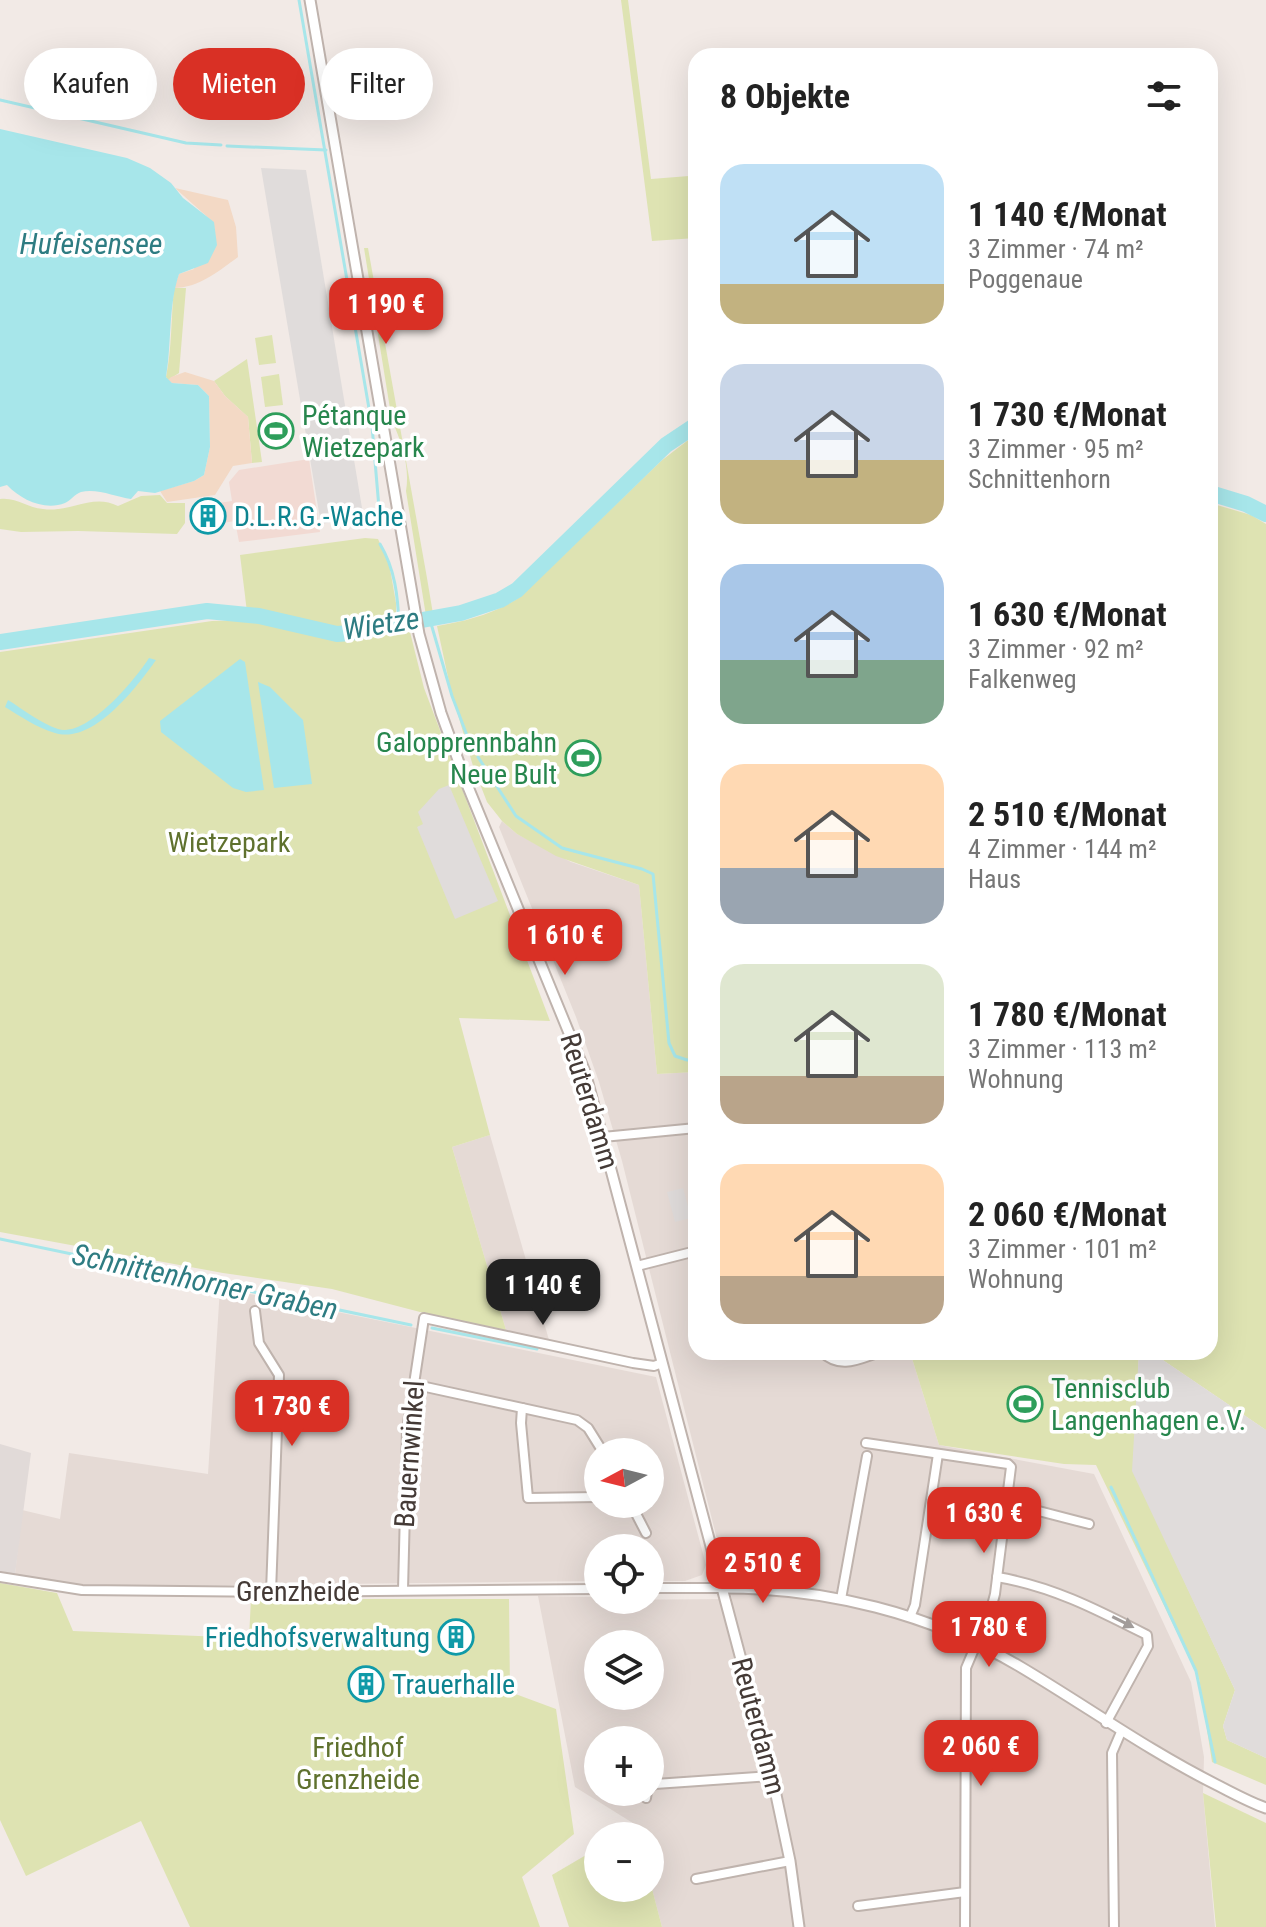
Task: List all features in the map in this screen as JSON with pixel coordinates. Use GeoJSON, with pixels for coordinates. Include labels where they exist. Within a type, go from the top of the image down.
{"type":"FeatureCollection","features":[{"type":"Feature","properties":{"kind":"street","name":"Reuterdamm"},"geometry":{"type":"LineString","coordinates":[[310,0],[419,634],[450,739],[576,1046],[603,1137],[772,1776],[790,1861],[799,1927]]}},
{"type":"Feature","properties":{"kind":"street"},"geometry":{"type":"LineString","coordinates":[[603,1137],[688,1129]]}},
{"type":"Feature","properties":{"kind":"street"},"geometry":{"type":"LineString","coordinates":[[637,1266],[688,1253]]}},
{"type":"Feature","properties":{"kind":"street"},"geometry":{"type":"LineString","coordinates":[[255,1311],[259,1343],[279,1375],[271,1592]]}},
{"type":"Feature","properties":{"kind":"street","name":"Bauernwinkel"},"geometry":{"type":"LineString","coordinates":[[403,1590],[404,1478],[412,1384],[424,1318],[633,1363],[654,1366],[662,1363]]}},
{"type":"Feature","properties":{"kind":"street"},"geometry":{"type":"LineString","coordinates":[[832,1360],[845,1363],[855,1360]]}},
{"type":"Feature","properties":{"kind":"street"},"geometry":{"type":"LineString","coordinates":[[412,1384],[577,1420],[588,1428],[594,1438]]}},
{"type":"Feature","properties":{"kind":"street"},"geometry":{"type":"LineString","coordinates":[[522,1408],[528,1498],[584,1497]]}},
{"type":"Feature","properties":{"kind":"street"},"geometry":{"type":"LineString","coordinates":[[866,1443],[1008,1464],[1011,1467],[991,1609],[966,1668],[965,1927]]}},
{"type":"Feature","properties":{"kind":"street"},"geometry":{"type":"LineString","coordinates":[[910,1617],[915,1605],[938,1454]]}},
{"type":"Feature","properties":{"kind":"street"},"geometry":{"type":"LineString","coordinates":[[841,1599],[867,1456]]}},
{"type":"Feature","properties":{"kind":"street"},"geometry":{"type":"LineString","coordinates":[[1008,1503],[1089,1524]]}},
{"type":"Feature","properties":{"kind":"street"},"geometry":{"type":"LineString","coordinates":[[638,1518],[646,1533]]}},
{"type":"Feature","properties":{"kind":"street","name":"Grenzheide"},"geometry":{"type":"LineString","coordinates":[[0,1577],[82,1590],[584,1589]]}},
{"type":"Feature","properties":{"kind":"street"},"geometry":{"type":"LineString","coordinates":[[997,1577],[1073,1597],[1147,1635],[1148,1646],[1106,1723]]}},
{"type":"Feature","properties":{"kind":"street"},"geometry":{"type":"LineString","coordinates":[[664,1588],[787,1590],[841,1599],[910,1617],[976,1643],[1017,1665],[1121,1732],[1190,1771],[1266,1808]]}},
{"type":"Feature","properties":{"kind":"street"},"geometry":{"type":"LineString","coordinates":[[1114,1927],[1112,1753],[1121,1732]]}},
{"type":"Feature","properties":{"kind":"street"},"geometry":{"type":"LineString","coordinates":[[664,1783],[772,1776]]}},
{"type":"Feature","properties":{"kind":"street"},"geometry":{"type":"LineString","coordinates":[[696,1879],[790,1861]]}},
{"type":"Feature","properties":{"kind":"street"},"geometry":{"type":"LineString","coordinates":[[858,1906],[965,1892]]}},
{"type":"Feature","properties":{"kind":"shaded area"},"geometry":{"type":"Polygon","coordinates":[[[261,168],[306,170],[364,520],[321,524],[261,168]]]}},
{"type":"Feature","properties":{"kind":"shaded area"},"geometry":{"type":"Polygon","coordinates":[[[309,459],[320,532],[239,542],[235,521],[196,527],[193,507],[232,501],[229,482],[239,470],[309,459]]]}},
{"type":"Feature","properties":{"kind":"shaded area"},"geometry":{"type":"Polygon","coordinates":[[[449,785],[498,901],[455,919],[417,827],[423,824],[418,812],[439,789],[449,785]]]}},
{"type":"Feature","properties":{"kind":"shaded area"},"geometry":{"type":"Polygon","coordinates":[[[502,821],[517,834],[571,862],[639,885],[657,1074],[688,1072],[688,1360],[912,1360],[939,1445],[1094,1474],[1191,1682],[1204,1757],[1203,1793],[1215,1927],[662,1927],[655,1902],[664,1902],[664,1822],[631,1822],[606,1806],[664,1806],[664,1726],[584,1726],[584,1793],[575,1787],[538,1596],[584,1597],[584,1614],[664,1614],[664,1600],[732,1599],[622,1161],[599,1082],[499,827],[502,821]]]}},
{"type":"Feature","properties":{"kind":"shaded area"},"geometry":{"type":"Polygon","coordinates":[[[490,1135],[549,1340],[506,1330],[452,1147],[490,1135]]]}},
{"type":"Feature","properties":{"kind":"shaded area"},"geometry":{"type":"Polygon","coordinates":[[[683,1188],[688,1219],[675,1222],[667,1192],[683,1188]]]}},
{"type":"Feature","properties":{"kind":"shaded area"},"geometry":{"type":"Polygon","coordinates":[[[220,1288],[656,1377],[706,1565],[702,1575],[685,1581],[664,1581],[664,1534],[584,1534],[584,1581],[85,1587],[15,1574],[22,1510],[60,1519],[69,1453],[208,1474],[220,1288]]]}},
{"type":"Feature","properties":{"kind":"shaded area"},"geometry":{"type":"Polygon","coordinates":[[[1139,1360],[1163,1360],[1266,1430],[1266,1758],[1227,1740],[1223,1726],[1235,1690],[1132,1471],[1139,1360]]]}},
{"type":"Feature","properties":{"kind":"shaded area"},"geometry":{"type":"Polygon","coordinates":[[[0,1444],[31,1453],[15,1574],[0,1571],[0,1444]]]}},
{"type":"Feature","properties":{"kind":"green space"},"geometry":{"type":"Polygon","coordinates":[[[621,0],[628,0],[651,179],[688,176],[688,239],[652,241],[621,0]]]}},
{"type":"Feature","properties":{"kind":"green space"},"geometry":{"type":"Polygon","coordinates":[[[364,248],[368,248],[427,578],[433,614],[426,616],[406,491],[406,464],[392,421],[364,248]]]}},
{"type":"Feature","properties":{"kind":"green space"},"geometry":{"type":"Polygon","coordinates":[[[174,288],[186,288],[179,373],[168,380],[166,377],[174,288]]]}},
{"type":"Feature","properties":{"kind":"green space"},"geometry":{"type":"Polygon","coordinates":[[[272,335],[276,363],[259,365],[255,338],[272,335]]]}},
{"type":"Feature","properties":{"kind":"green space"},"geometry":{"type":"Polygon","coordinates":[[[247,359],[262,462],[252,463],[248,417],[214,381],[247,359]]]}},
{"type":"Feature","properties":{"kind":"green space"},"geometry":{"type":"Polygon","coordinates":[[[279,374],[283,405],[265,407],[261,377],[279,374]]]}},
{"type":"Feature","properties":{"kind":"green space","name":"Pétanque Wietzepark"},"geometry":{"type":"Polygon","coordinates":[[[285,419],[289,441],[267,444],[263,422],[285,419]]]}},
{"type":"Feature","properties":{"kind":"green space","name":"Galopprennbahn Neue Bult"},"geometry":{"type":"Polygon","coordinates":[[[688,440],[688,1072],[657,1074],[639,885],[556,856],[517,834],[487,802],[451,691],[437,626],[480,616],[520,597],[661,461],[688,440]]]}},
{"type":"Feature","properties":{"kind":"green space"},"geometry":{"type":"Polygon","coordinates":[[[160,495],[167,503],[185,503],[185,523],[177,534],[21,532],[0,529],[0,499],[53,509],[90,502],[118,506],[141,496],[160,495]]]}},
{"type":"Feature","properties":{"kind":"green space"},"geometry":{"type":"Polygon","coordinates":[[[1218,505],[1251,515],[1266,524],[1266,1430],[1163,1360],[1218,1360],[1218,505]]]}},
{"type":"Feature","properties":{"kind":"green space"},"geometry":{"type":"Polygon","coordinates":[[[365,538],[378,539],[389,563],[396,621],[337,631],[247,612],[240,555],[365,538]]]}},
{"type":"Feature","properties":{"kind":"green space","name":"Wietzepark"},"geometry":{"type":"Polygon","coordinates":[[[253,620],[334,640],[410,632],[424,688],[550,1021],[459,1018],[490,1135],[452,1147],[506,1330],[443,1318],[332,1289],[223,1273],[0,1232],[0,652],[212,621],[253,620]]]}},
{"type":"Feature","properties":{"kind":"green space","name":"Tennisclub Langenhagen e.V."},"geometry":{"type":"Polygon","coordinates":[[[912,1360],[1139,1360],[1133,1471],[1235,1690],[1223,1726],[1227,1740],[1266,1758],[1266,1785],[1212,1762],[1199,1678],[1096,1465],[1064,1464],[939,1445],[912,1360]]]}},
{"type":"Feature","properties":{"kind":"green space","name":"Friedhof Grenzheide"},"geometry":{"type":"Polygon","coordinates":[[[0,1583],[57,1593],[73,1631],[249,1638],[251,1599],[509,1599],[510,1692],[556,1709],[574,1834],[522,1877],[540,1927],[190,1927],[141,1821],[26,1876],[0,1820],[0,1583]]]}},
{"type":"Feature","properties":{"kind":"green space"},"geometry":{"type":"Polygon","coordinates":[[[1203,1793],[1266,1823],[1266,1927],[1216,1927],[1203,1793]]]}},
{"type":"Feature","properties":{"kind":"green space"},"geometry":{"type":"Polygon","coordinates":[[[584,1856],[584,1902],[655,1902],[662,1927],[569,1927],[552,1875],[584,1856]]]}},
{"type":"Feature","properties":{"kind":"sand"},"geometry":{"type":"Polygon","coordinates":[[[175,188],[228,200],[236,227],[238,257],[200,282],[174,288],[179,274],[194,269],[213,222],[175,188]]]}},
{"type":"Feature","properties":{"kind":"sand"},"geometry":{"type":"Polygon","coordinates":[[[185,372],[214,381],[248,417],[252,463],[233,466],[215,495],[167,502],[160,491],[204,475],[210,447],[209,396],[198,385],[168,380],[185,372]]]}},
{"type":"Feature","properties":{"kind":"water","name":"Hufeisensee"},"geometry":{"type":"Polygon","coordinates":[[[0,129],[127,158],[150,168],[171,183],[183,198],[214,222],[217,245],[208,263],[179,274],[173,299],[166,377],[172,383],[198,385],[209,396],[210,447],[204,475],[194,481],[155,493],[138,491],[131,499],[100,492],[81,492],[65,503],[49,506],[26,499],[7,485],[0,487],[0,129]]]}},
{"type":"Feature","properties":{"kind":"water"},"geometry":{"type":"Polygon","coordinates":[[[149,658],[156,660],[126,698],[99,722],[84,730],[69,734],[55,733],[5,707],[8,700],[58,729],[82,725],[109,705],[149,658]]]}},
{"type":"Feature","properties":{"kind":"water"},"geometry":{"type":"Polygon","coordinates":[[[240,659],[245,662],[264,790],[246,792],[233,788],[161,732],[160,721],[240,659]]]}},
{"type":"Feature","properties":{"kind":"water"},"geometry":{"type":"Polygon","coordinates":[[[258,682],[270,687],[303,720],[312,784],[274,788],[258,682]]]}},
{"type":"Feature","properties":{"kind":"waterway"},"geometry":{"type":"LineString","coordinates":[[299,0],[372,426],[379,508],[377,523]]}},
{"type":"Feature","properties":{"kind":"waterway"},"geometry":{"type":"LineString","coordinates":[[0,100],[186,143],[221,145]]}},
{"type":"Feature","properties":{"kind":"waterway"},"geometry":{"type":"LineString","coordinates":[[227,146],[326,150]]}},
{"type":"Feature","properties":{"kind":"waterway","name":"Wietze"},"geometry":{"type":"LineString","coordinates":[[0,642],[207,611],[259,616],[337,634],[461,613],[500,600],[517,590],[666,445],[688,430]]}},
{"type":"Feature","properties":{"kind":"waterway","name":"Wietze"},"geometry":{"type":"LineString","coordinates":[[1218,495],[1266,514]]}},
{"type":"Feature","properties":{"kind":"waterway"},"geometry":{"type":"LineString","coordinates":[[380,544],[395,583],[399,626]]}},
{"type":"Feature","properties":{"kind":"waterway"},"geometry":{"type":"LineString","coordinates":[[430,620],[452,696],[471,746]]}},
{"type":"Feature","properties":{"kind":"waterway"},"geometry":{"type":"LineString","coordinates":[[478,757],[516,816],[562,848],[653,874],[669,1043],[675,1056],[688,1060]]}},
{"type":"Feature","properties":{"kind":"waterway","name":"Schnittenhorner Graben"},"geometry":{"type":"LineString","coordinates":[[0,1239],[411,1325]]}},
{"type":"Feature","properties":{"kind":"waterway","name":"Schnittenhorner Graben"},"geometry":{"type":"LineString","coordinates":[[432,1328],[537,1349]]}},
{"type":"Feature","properties":{"kind":"waterway"},"geometry":{"type":"LineString","coordinates":[[1111,1487],[1196,1671],[1215,1762]]}},
{"type":"Feature","properties":{"kind":"place","name":"Pétanque Wietzepark"},"geometry":{"type":"Point","coordinates":[276,431]}},
{"type":"Feature","properties":{"kind":"place","name":"D.L.R.G.-Wache"},"geometry":{"type":"Point","coordinates":[208,516]}},
{"type":"Feature","properties":{"kind":"place","name":"Galopprennbahn Neue Bult"},"geometry":{"type":"Point","coordinates":[583,758]}},
{"type":"Feature","properties":{"kind":"place","name":"Tennisclub Langenhagen e.V."},"geometry":{"type":"Point","coordinates":[1025,1404]}},
{"type":"Feature","properties":{"kind":"place","name":"Friedhofsverwaltung"},"geometry":{"type":"Point","coordinates":[456,1637]}},
{"type":"Feature","properties":{"kind":"place","name":"Trauerhalle"},"geometry":{"type":"Point","coordinates":[366,1684]}}]}
